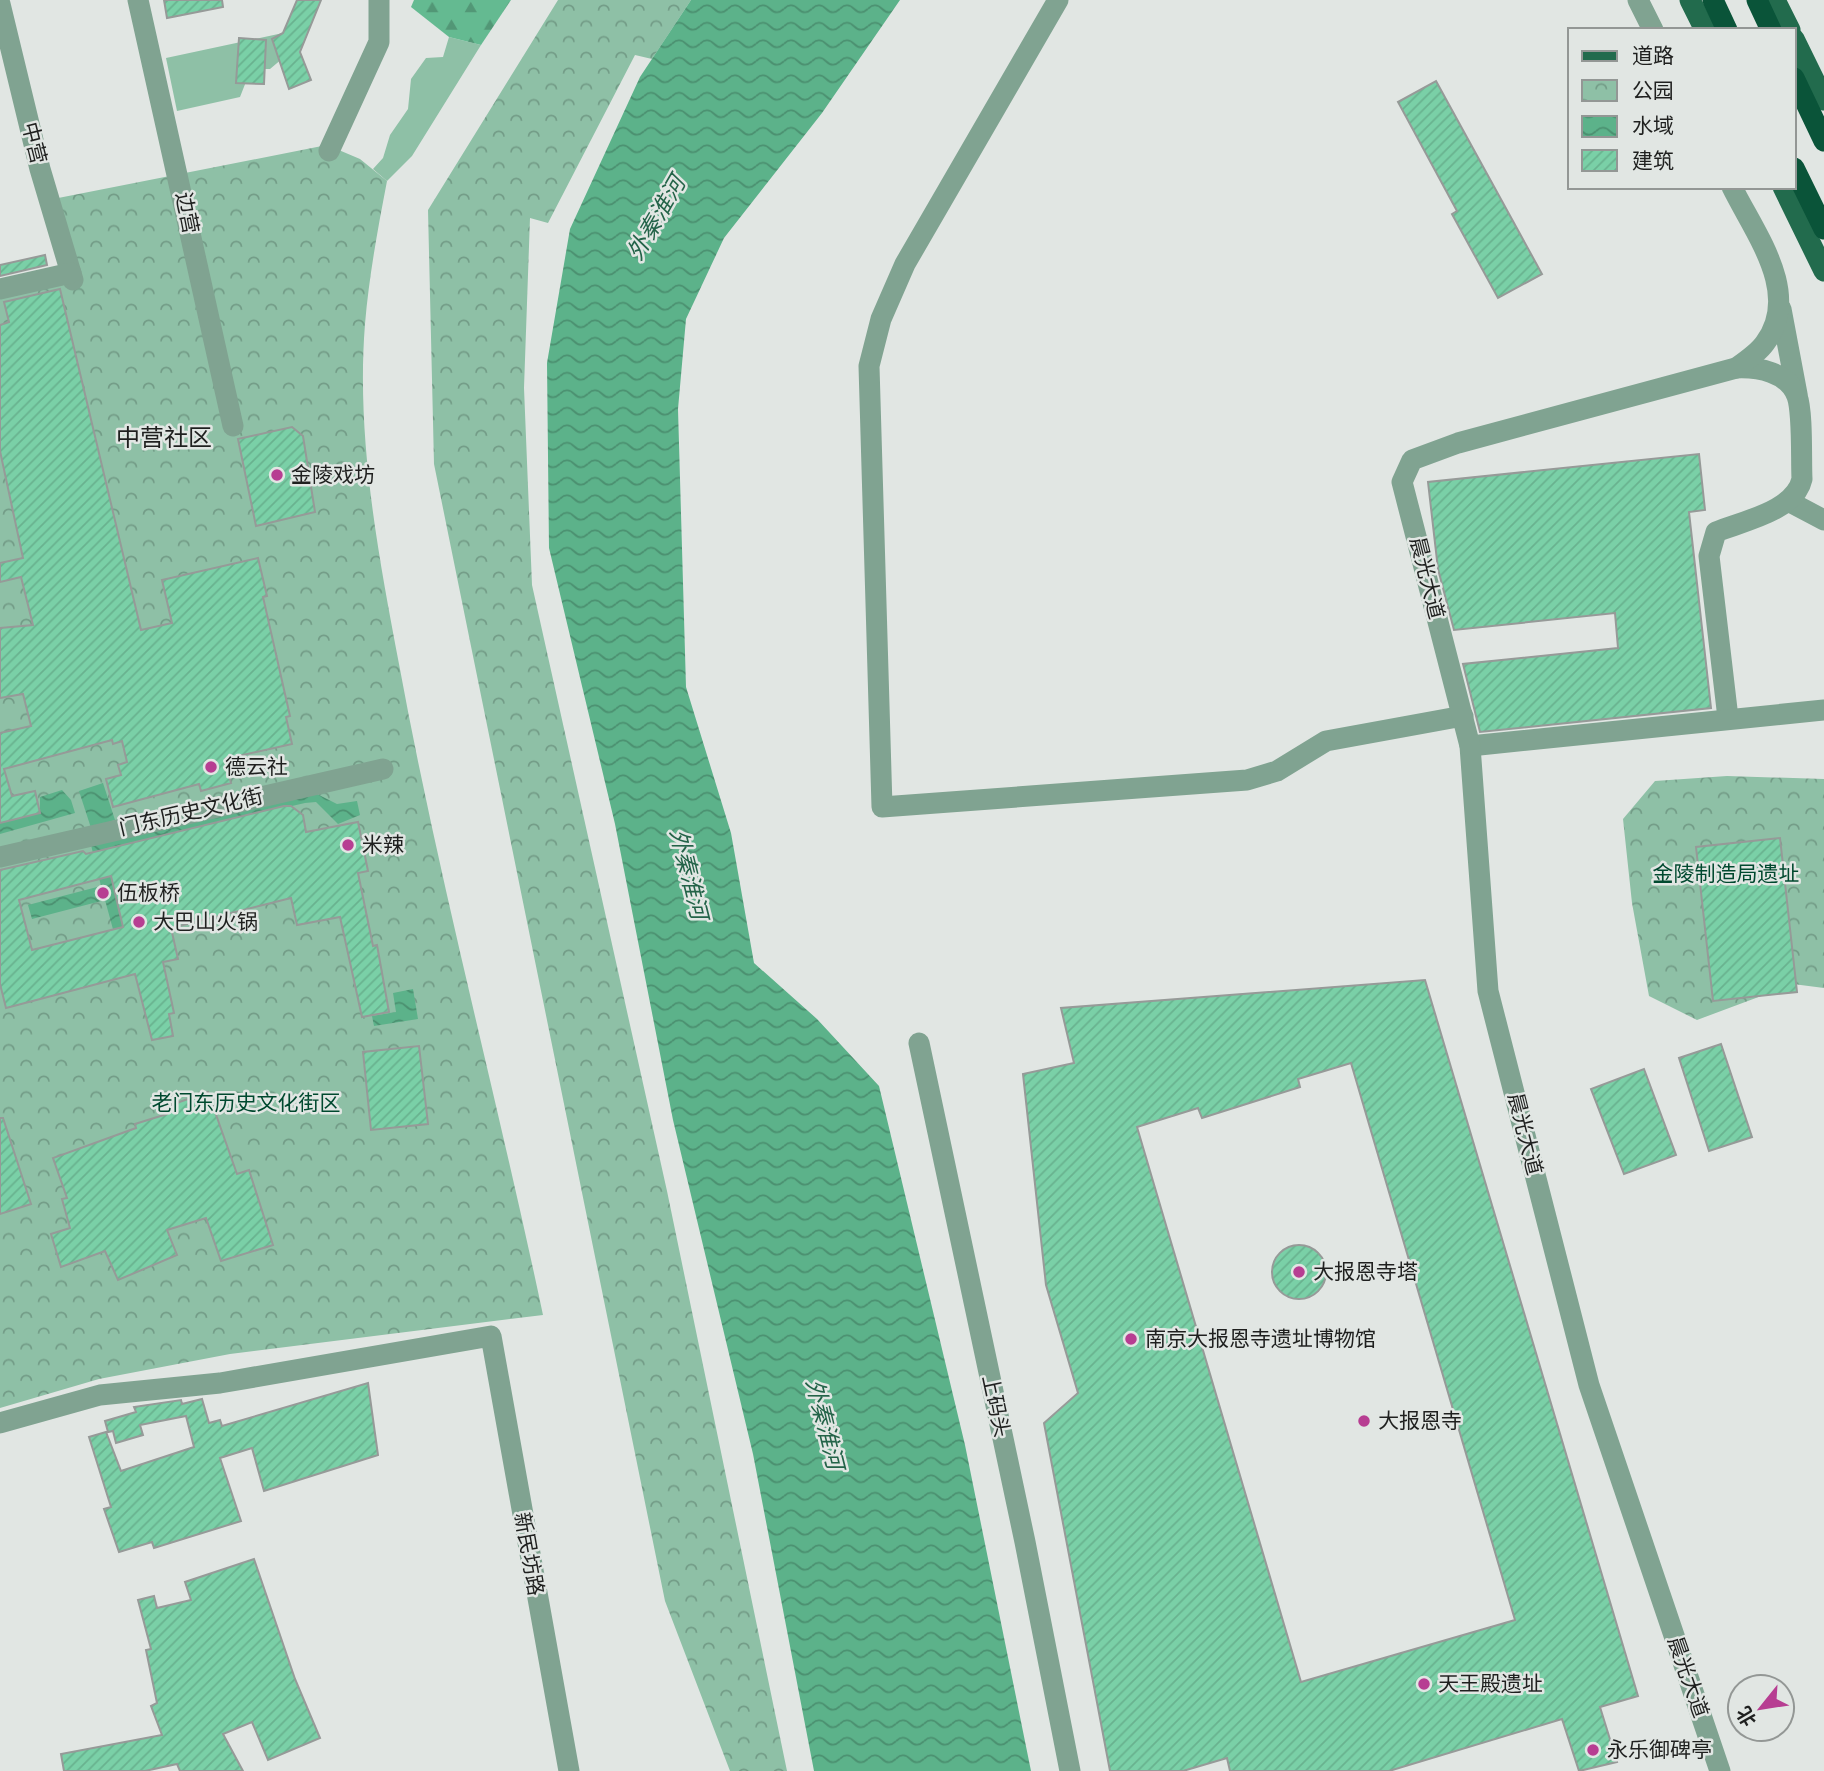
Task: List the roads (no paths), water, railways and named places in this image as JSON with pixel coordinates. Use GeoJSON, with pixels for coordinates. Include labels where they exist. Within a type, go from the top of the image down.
{"type":"FeatureCollection","features":[{"type":"Feature","properties":{"kind":"highway"},"geometry":{"type":"LineString","coordinates":[[1713,0],[1726,28]]}},
{"type":"Feature","properties":{"kind":"highway"},"geometry":{"type":"LineString","coordinates":[[1757,0],[1770,28]]}},
{"type":"Feature","properties":{"kind":"highway"},"geometry":{"type":"LineString","coordinates":[[1796,82],[1824,141]]}},
{"type":"Feature","properties":{"kind":"highway"},"geometry":{"type":"LineString","coordinates":[[1796,172],[1824,229]]}},
{"type":"Feature","properties":{"kind":"main road"},"geometry":{"type":"LineString","coordinates":[[1690,0],[1703,28]]}},
{"type":"Feature","properties":{"kind":"main road"},"geometry":{"type":"LineString","coordinates":[[1775,0],[1789,28]]}},
{"type":"Feature","properties":{"kind":"main road"},"geometry":{"type":"LineString","coordinates":[[1796,43],[1824,100]]}},
{"type":"Feature","properties":{"kind":"main road"},"geometry":{"type":"LineString","coordinates":[[1784,189],[1824,271]]}},
{"type":"Feature","properties":{"kind":"street","name":"边营"},"geometry":{"type":"LineString","coordinates":[[138,0],[180,175],[204,300],[233,426]]}},
{"type":"Feature","properties":{"kind":"street"},"geometry":{"type":"LineString","coordinates":[[329,151],[380,42],[379,0]]}},
{"type":"Feature","properties":{"kind":"street"},"geometry":{"type":"LineString","coordinates":[[1058,0],[905,264],[881,319],[869,366],[882,807],[1247,780],[1277,771],[1326,741],[1463,716]]}},
{"type":"Feature","properties":{"kind":"street"},"geometry":{"type":"LineString","coordinates":[[1639,0],[1652,28]]}},
{"type":"Feature","properties":{"kind":"street","name":"中营"},"geometry":{"type":"LineString","coordinates":[[0,4],[40,169],[72,276],[0,289]]}},
{"type":"Feature","properties":{"kind":"street"},"geometry":{"type":"LineString","coordinates":[[1728,718],[1709,556],[1716,532],[1788,501],[1799,490],[1802,479],[1797,396],[1777,278],[1733,189]]}},
{"type":"Feature","properties":{"kind":"street"},"geometry":{"type":"LineString","coordinates":[[1736,368],[1763,346],[1781,306]]}},
{"type":"Feature","properties":{"kind":"street"},"geometry":{"type":"LineString","coordinates":[[1736,368],[1758,367],[1787,381],[1797,396]]}},
{"type":"Feature","properties":{"kind":"street","name":"晨光大道"},"geometry":{"type":"LineString","coordinates":[[1720,1771],[1589,1385],[1488,991],[1470,746],[1402,482],[1412,460],[1458,443],[1736,368]]}},
{"type":"Feature","properties":{"kind":"street"},"geometry":{"type":"LineString","coordinates":[[1788,501],[1824,520]]}},
{"type":"Feature","properties":{"kind":"street"},"geometry":{"type":"LineString","coordinates":[[1470,746],[1824,710]]}},
{"type":"Feature","properties":{"kind":"street","name":"门东历史文化街"},"geometry":{"type":"LineString","coordinates":[[0,857],[383,769]]}},
{"type":"Feature","properties":{"kind":"street","name":"上码头"},"geometry":{"type":"LineString","coordinates":[[919,1043],[1025,1542],[1070,1771]]}},
{"type":"Feature","properties":{"kind":"street","name":"新民坊路"},"geometry":{"type":"LineString","coordinates":[[0,1423],[100,1395],[220,1383],[491,1336],[569,1771]]}},
{"type":"Feature","properties":{"kind":"water","name":"外秦淮河"},"geometry":{"type":"Polygon","coordinates":[[[691,0],[900,0],[822,113],[724,238],[686,319],[678,409],[686,687],[731,833],[754,963],[817,1019],[879,1086],[965,1445],[1031,1771],[814,1771],[753,1454],[673,1120],[615,824],[549,548],[547,363],[570,229],[640,77],[691,0]]]}},
{"type":"Feature","properties":{"kind":"water"},"geometry":{"type":"Polygon","coordinates":[[[103,783],[115,820],[91,828],[79,791],[103,783]]]}},
{"type":"Feature","properties":{"kind":"water"},"geometry":{"type":"Polygon","coordinates":[[[62,790],[71,800],[75,813],[0,834],[0,823],[40,813],[40,797],[62,790]]]}},
{"type":"Feature","properties":{"kind":"water"},"geometry":{"type":"Polygon","coordinates":[[[317,794],[337,804],[357,801],[360,815],[338,824],[316,802],[305,803],[104,849],[124,930],[114,933],[105,900],[32,919],[28,905],[101,886],[91,845],[317,794]]]}},
{"type":"Feature","properties":{"kind":"water"},"geometry":{"type":"Polygon","coordinates":[[[413,989],[418,1019],[374,1026],[372,1016],[396,1012],[393,993],[413,989]]]}},
{"type":"Feature","properties":{"kind":"place","name":"金陵戏坊"},"geometry":{"type":"Point","coordinates":[277,475]}},
{"type":"Feature","properties":{"kind":"place","name":"德云社"},"geometry":{"type":"Point","coordinates":[211,767]}},
{"type":"Feature","properties":{"kind":"place","name":"米辣"},"geometry":{"type":"Point","coordinates":[348,845]}},
{"type":"Feature","properties":{"kind":"place","name":"伍板桥"},"geometry":{"type":"Point","coordinates":[103,893]}},
{"type":"Feature","properties":{"kind":"place","name":"大巴山火锅"},"geometry":{"type":"Point","coordinates":[139,922]}},
{"type":"Feature","properties":{"kind":"place","name":"大报恩寺塔"},"geometry":{"type":"Point","coordinates":[1299,1272]}},
{"type":"Feature","properties":{"kind":"place","name":"南京大报恩寺遗址博物馆"},"geometry":{"type":"Point","coordinates":[1131,1339]}},
{"type":"Feature","properties":{"kind":"place","name":"大报恩寺"},"geometry":{"type":"Point","coordinates":[1364,1421]}},
{"type":"Feature","properties":{"kind":"place","name":"天王殿遗址"},"geometry":{"type":"Point","coordinates":[1424,1684]}},
{"type":"Feature","properties":{"kind":"place","name":"永乐御碑亭"},"geometry":{"type":"Point","coordinates":[1593,1750]}},
{"type":"Feature","properties":{"kind":"district","name":"中营社区"},"geometry":{"type":"Point","coordinates":[164,438]}},
{"type":"Feature","properties":{"kind":"park label","name":"金陵制造局遗址"},"geometry":{"type":"Point","coordinates":[1726,874]}},
{"type":"Feature","properties":{"kind":"park label","name":"老门东历史文化街区"},"geometry":{"type":"Point","coordinates":[246,1103]}}]}
